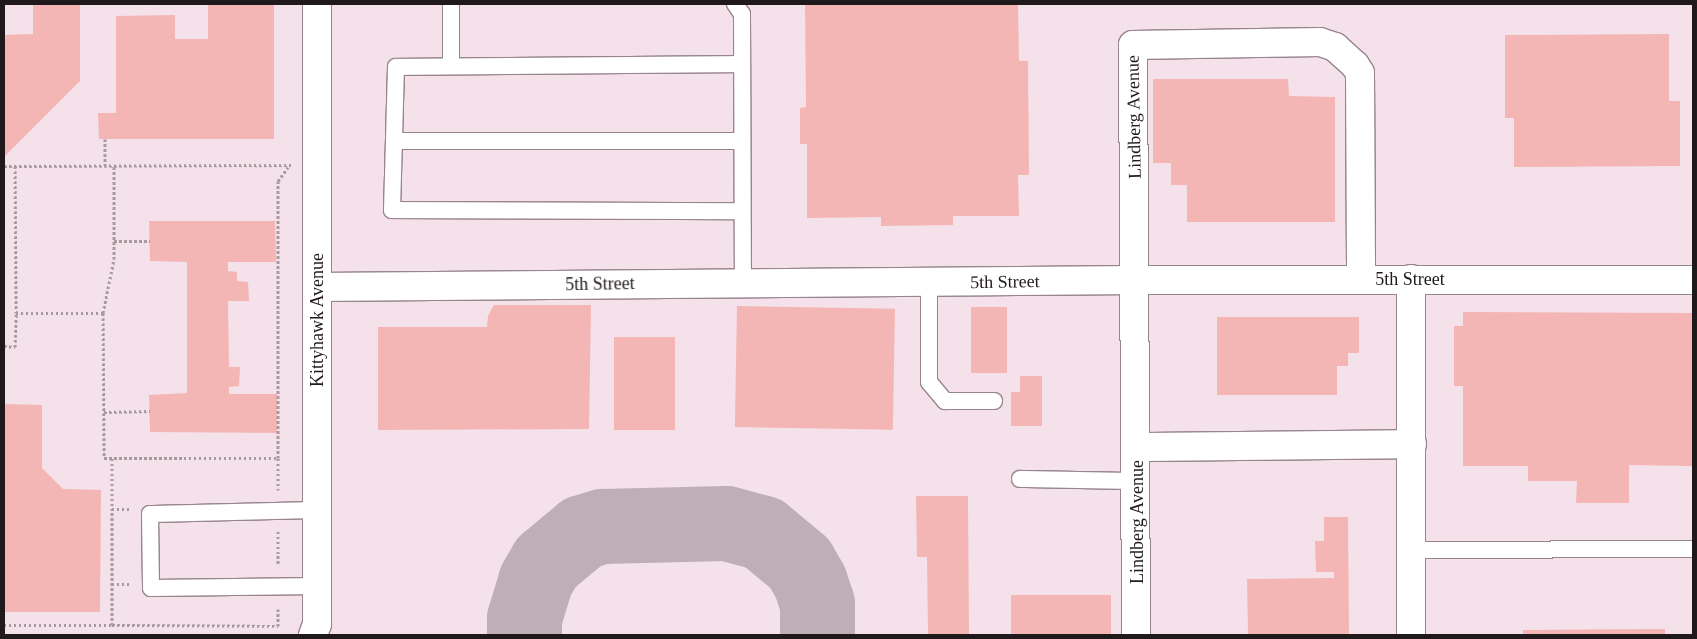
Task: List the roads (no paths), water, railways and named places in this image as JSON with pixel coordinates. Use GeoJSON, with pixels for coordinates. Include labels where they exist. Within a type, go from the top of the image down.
{"type":"FeatureCollection","features":[{"type":"Feature","properties":{"kind":"street","name":"Kittyhawk Avenue"},"geometry":{"type":"LineString","coordinates":[[314,635],[317,624],[316,4]]}},
{"type":"Feature","properties":{"kind":"street","name":"Lindberg Avenue"},"geometry":{"type":"LineString","coordinates":[[1136,635],[1136,280],[1133,45],[1320,42],[1335,47],[1360,73],[1362,279]]}},
{"type":"Feature","properties":{"kind":"street"},"geometry":{"type":"LineString","coordinates":[[1411,279],[1411,635]]}},
{"type":"Feature","properties":{"kind":"street","name":"5th Street"},"geometry":{"type":"LineString","coordinates":[[317,287],[1136,280],[1693,280]]}},
{"type":"Feature","properties":{"kind":"street"},"geometry":{"type":"LineString","coordinates":[[1136,447],[1412,444]]}},
{"type":"Feature","properties":{"kind":"lane"},"geometry":{"type":"LineString","coordinates":[[451,4],[451,65]]}},
{"type":"Feature","properties":{"kind":"lane"},"geometry":{"type":"LineString","coordinates":[[735,4],[742,14],[740,64],[742,283]]}},
{"type":"Feature","properties":{"kind":"lane"},"geometry":{"type":"LineString","coordinates":[[740,64],[451,65],[396,67],[392,210],[742,211]]}},
{"type":"Feature","properties":{"kind":"lane"},"geometry":{"type":"LineString","coordinates":[[394,141],[742,141]]}},
{"type":"Feature","properties":{"kind":"lane"},"geometry":{"type":"LineString","coordinates":[[929,283],[929,382],[945,401],[994,401]]}},
{"type":"Feature","properties":{"kind":"lane"},"geometry":{"type":"LineString","coordinates":[[1020,479],[1136,481]]}},
{"type":"Feature","properties":{"kind":"lane"},"geometry":{"type":"LineString","coordinates":[[317,510],[150,514],[151,588],[317,586]]}},
{"type":"Feature","properties":{"kind":"lane"},"geometry":{"type":"LineString","coordinates":[[1411,550],[1693,549]]}}]}
